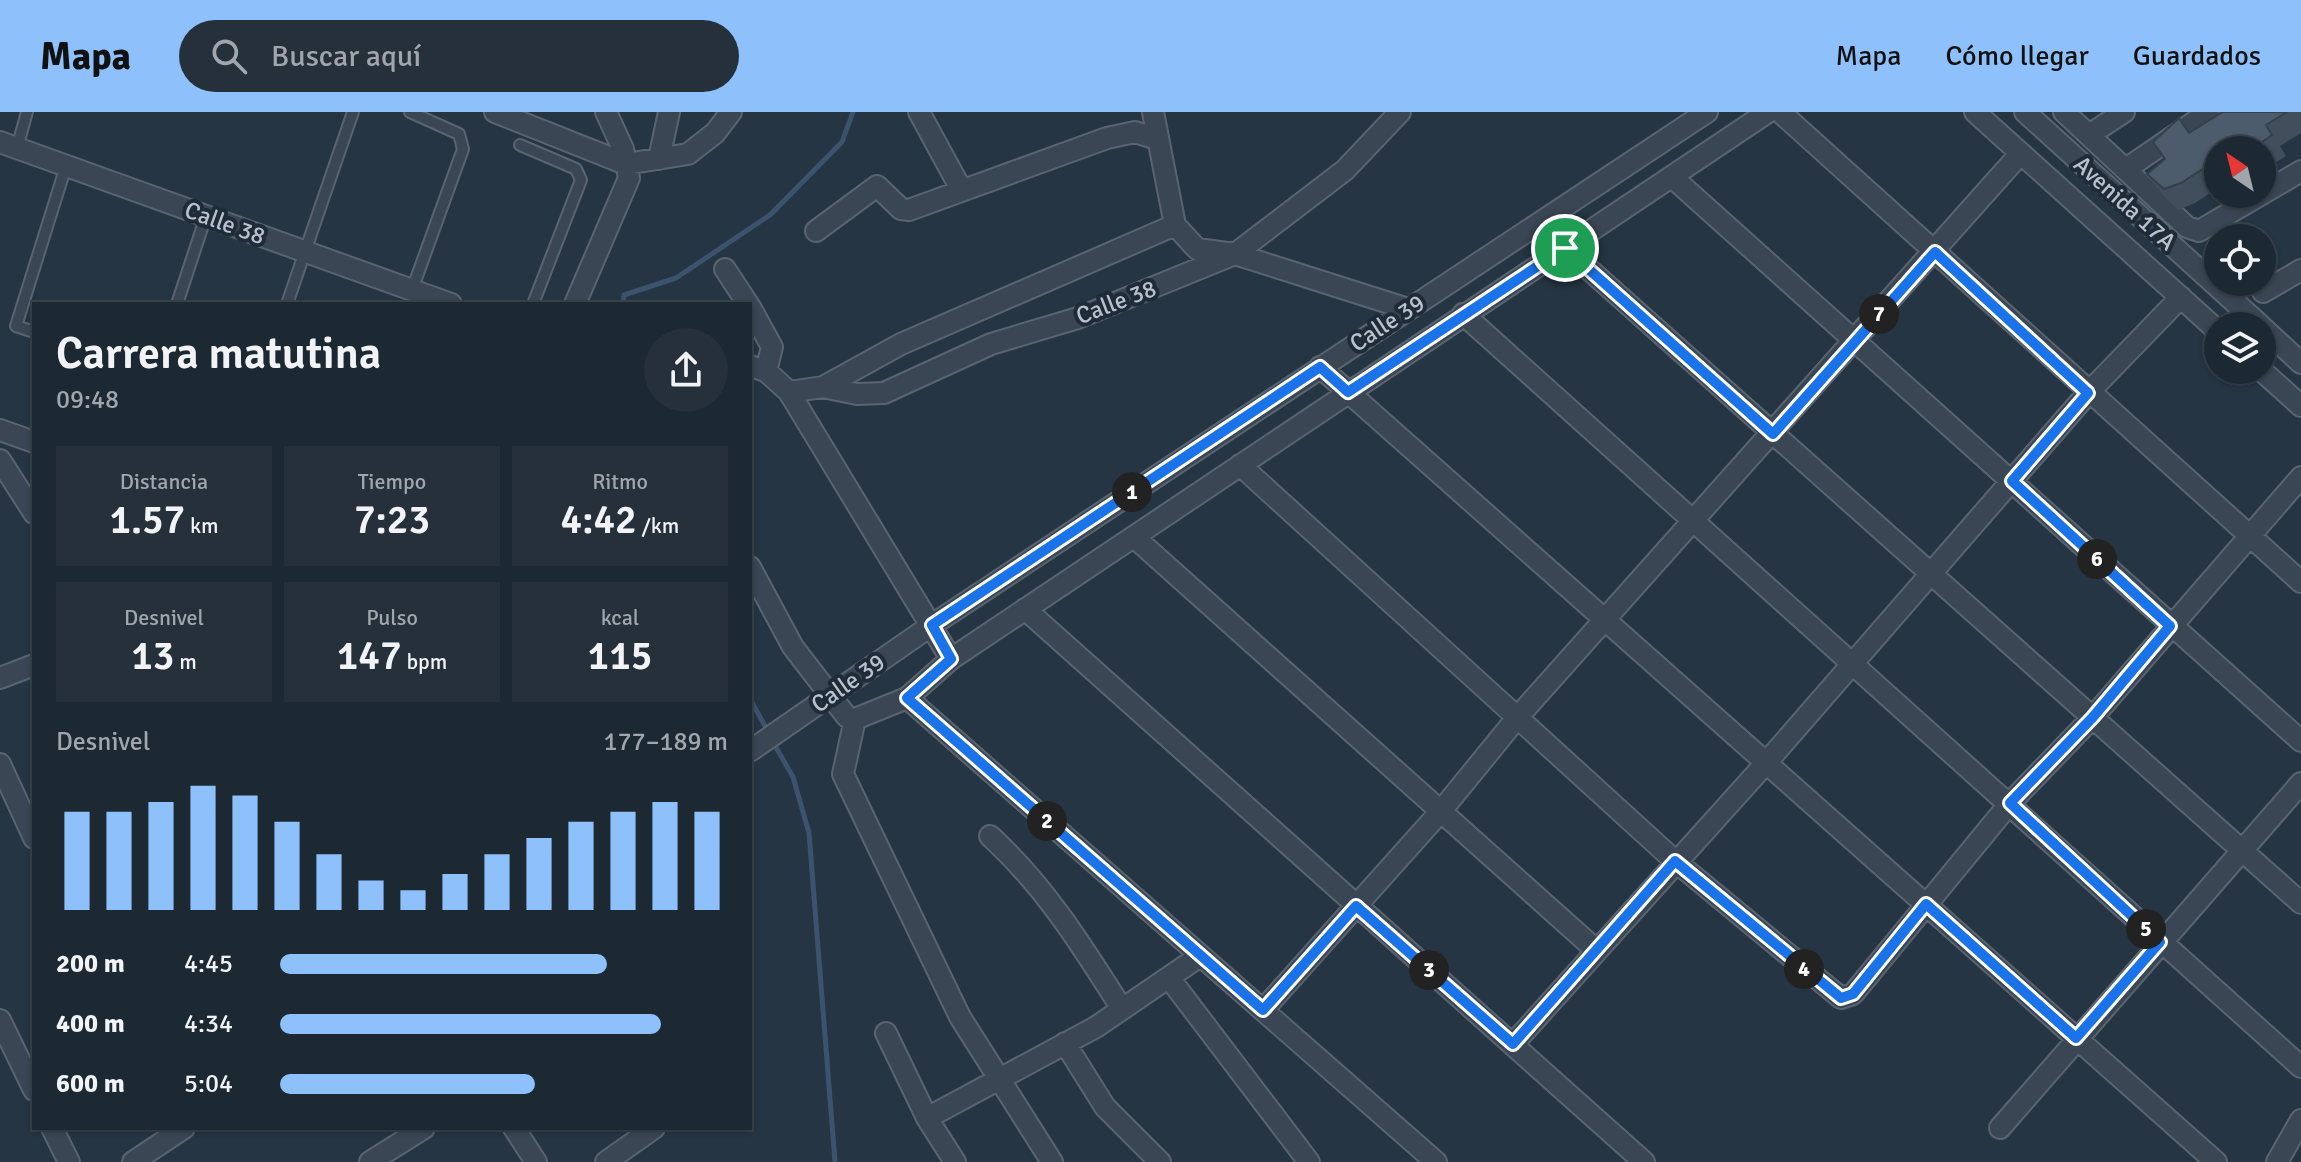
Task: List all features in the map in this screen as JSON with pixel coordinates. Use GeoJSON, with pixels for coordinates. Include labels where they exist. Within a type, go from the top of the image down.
{"type":"FeatureCollection","features":[{"type":"Feature","properties":{"kind":"street"},"geometry":{"type":"LineString","coordinates":[[495,112],[626,164],[688,154],[715,133],[731,112]]}},
{"type":"Feature","properties":{"kind":"street"},"geometry":{"type":"LineString","coordinates":[[576,302],[629,178],[606,112]]}},
{"type":"Feature","properties":{"kind":"street"},"geometry":{"type":"LineString","coordinates":[[659,159],[669,112]]}},
{"type":"Feature","properties":{"kind":"street"},"geometry":{"type":"LineString","coordinates":[[919,112],[962,191]]}},
{"type":"Feature","properties":{"kind":"street"},"geometry":{"type":"LineString","coordinates":[[1153,112],[1175,225],[1197,249],[1235,254],[1408,309]]}},
{"type":"Feature","properties":{"kind":"street","name":"Calle 38"},"geometry":{"type":"LineString","coordinates":[[789,392],[823,387],[857,394],[884,393],[991,344],[1078,318],[1235,254],[1345,170],[1400,112]]}},
{"type":"Feature","properties":{"kind":"street","name":"Calle 39"},"geometry":{"type":"LineString","coordinates":[[752,750],[932,625],[1707,112]]}},
{"type":"Feature","properties":{"kind":"street"},"geometry":{"type":"LineString","coordinates":[[752,571],[793,647],[847,717],[855,719],[907,698],[951,659],[1768,112]]}},
{"type":"Feature","properties":{"kind":"street"},"geometry":{"type":"LineString","coordinates":[[1780,112],[2301,582]]}},
{"type":"Feature","properties":{"kind":"street"},"geometry":{"type":"LineString","coordinates":[[1975,112],[2204,318]]}},
{"type":"Feature","properties":{"kind":"street","name":"Avenida 17A"},"geometry":{"type":"LineString","coordinates":[[2025,112],[2245,312]]}},
{"type":"Feature","properties":{"kind":"street"},"geometry":{"type":"LineString","coordinates":[[2064,112],[2187,227],[2199,231],[2301,171]]}},
{"type":"Feature","properties":{"kind":"street"},"geometry":{"type":"LineString","coordinates":[[2089,135],[2124,112]]}},
{"type":"Feature","properties":{"kind":"street"},"geometry":{"type":"LineString","coordinates":[[2126,169],[2209,112]]}},
{"type":"Feature","properties":{"kind":"street"},"geometry":{"type":"LineString","coordinates":[[816,231],[877,186],[901,209],[909,210],[1107,138],[1135,132],[1157,139]]}},
{"type":"Feature","properties":{"kind":"street","name":"Calle 38"},"geometry":{"type":"LineString","coordinates":[[8,145],[445,302]]}},
{"type":"Feature","properties":{"kind":"street"},"geometry":{"type":"LineString","coordinates":[[1263,1010],[1441,811],[1516,719],[1695,523],[2020,154]]}},
{"type":"Feature","properties":{"kind":"street"},"geometry":{"type":"LineString","coordinates":[[1672,177],[2301,741]]}},
{"type":"Feature","properties":{"kind":"street"},"geometry":{"type":"LineString","coordinates":[[823,387],[901,344],[1175,225]]}},
{"type":"Feature","properties":{"kind":"street"},"geometry":{"type":"LineString","coordinates":[[1565,248],[2301,903]]}},
{"type":"Feature","properties":{"kind":"street"},"geometry":{"type":"LineString","coordinates":[[725,269],[746,302]]}},
{"type":"Feature","properties":{"kind":"street"},"geometry":{"type":"LineString","coordinates":[[2276,284],[2301,270]]}},
{"type":"Feature","properties":{"kind":"street"},"geometry":{"type":"LineString","coordinates":[[1513,1044],[1766,763],[2088,393],[2181,297]]}},
{"type":"Feature","properties":{"kind":"street"},"geometry":{"type":"LineString","coordinates":[[752,311],[772,347],[758,368],[789,392],[951,659]]}},
{"type":"Feature","properties":{"kind":"street"},"geometry":{"type":"LineString","coordinates":[[1463,314],[2301,1067]]}},
{"type":"Feature","properties":{"kind":"street","name":"Avenida 17A"},"geometry":{"type":"LineString","coordinates":[[2276,340],[2301,363]]}},
{"type":"Feature","properties":{"kind":"street"},"geometry":{"type":"LineString","coordinates":[[1320,367],[2216,1162]]}},
{"type":"Feature","properties":{"kind":"street"},"geometry":{"type":"LineString","coordinates":[[2276,384],[2301,406]]}},
{"type":"Feature","properties":{"kind":"street"},"geometry":{"type":"LineString","coordinates":[[0,430],[32,441]]}},
{"type":"Feature","properties":{"kind":"street"},"geometry":{"type":"LineString","coordinates":[[0,460],[32,510]]}},
{"type":"Feature","properties":{"kind":"street"},"geometry":{"type":"LineString","coordinates":[[1240,465],[1675,861],[1841,998],[1853,994],[2010,803],[2093,717],[2301,477]]}},
{"type":"Feature","properties":{"kind":"street"},"geometry":{"type":"LineString","coordinates":[[1134,537],[1596,950]]}},
{"type":"Feature","properties":{"kind":"street"},"geometry":{"type":"LineString","coordinates":[[1025,609],[1644,1162]]}},
{"type":"Feature","properties":{"kind":"street"},"geometry":{"type":"LineString","coordinates":[[0,678],[32,666]]}},
{"type":"Feature","properties":{"kind":"street"},"geometry":{"type":"LineString","coordinates":[[907,698],[1436,1162]]}},
{"type":"Feature","properties":{"kind":"street"},"geometry":{"type":"LineString","coordinates":[[855,719],[843,774],[960,1017],[1052,1162]]}},
{"type":"Feature","properties":{"kind":"street"},"geometry":{"type":"LineString","coordinates":[[0,764],[32,834]]}},
{"type":"Feature","properties":{"kind":"street"},"geometry":{"type":"LineString","coordinates":[[2000,1128],[2301,783]]}},
{"type":"Feature","properties":{"kind":"street"},"geometry":{"type":"LineString","coordinates":[[990,836],[1025,868],[1061,915],[1122,1009]]}},
{"type":"Feature","properties":{"kind":"street"},"geometry":{"type":"LineString","coordinates":[[927,1118],[1065,1043],[1170,979],[1200,956]]}},
{"type":"Feature","properties":{"kind":"street"},"geometry":{"type":"LineString","coordinates":[[1170,979],[1309,1162]]}},
{"type":"Feature","properties":{"kind":"street"},"geometry":{"type":"LineString","coordinates":[[0,1020],[32,1086]]}},
{"type":"Feature","properties":{"kind":"street"},"geometry":{"type":"LineString","coordinates":[[886,1033],[927,1118],[955,1162]]}},
{"type":"Feature","properties":{"kind":"street"},"geometry":{"type":"LineString","coordinates":[[1065,1043],[1105,1107],[1160,1162]]}},
{"type":"Feature","properties":{"kind":"street"},"geometry":{"type":"LineString","coordinates":[[2277,1162],[2301,1120]]}},
{"type":"Feature","properties":{"kind":"street"},"geometry":{"type":"LineString","coordinates":[[53,1130],[69,1162]]}},
{"type":"Feature","properties":{"kind":"street"},"geometry":{"type":"LineString","coordinates":[[133,1162],[181,1130]]}},
{"type":"Feature","properties":{"kind":"street"},"geometry":{"type":"LineString","coordinates":[[370,1162],[421,1130]]}},
{"type":"Feature","properties":{"kind":"street"},"geometry":{"type":"LineString","coordinates":[[515,1130],[536,1162]]}},
{"type":"Feature","properties":{"kind":"street"},"geometry":{"type":"LineString","coordinates":[[606,1162],[651,1130]]}},
{"type":"Feature","properties":{"kind":"lane"},"geometry":{"type":"LineString","coordinates":[[8,145],[27,112]]}},
{"type":"Feature","properties":{"kind":"lane"},"geometry":{"type":"LineString","coordinates":[[288,302],[353,112]]}},
{"type":"Feature","properties":{"kind":"lane"},"geometry":{"type":"LineString","coordinates":[[410,112],[459,134],[463,149],[412,290]]}},
{"type":"Feature","properties":{"kind":"lane"},"geometry":{"type":"LineString","coordinates":[[520,145],[576,169],[581,180],[534,302]]}},
{"type":"Feature","properties":{"kind":"lane"},"geometry":{"type":"LineString","coordinates":[[32,331],[16,326],[66,166]]}},
{"type":"Feature","properties":{"kind":"lane"},"geometry":{"type":"LineString","coordinates":[[178,302],[206,216]]}},
{"type":"Feature","properties":{"kind":"building"},"geometry":{"type":"Polygon","coordinates":[[[2287,112],[2266,125],[2271,136],[2204,136],[2204,168],[2181,183],[2164,189],[2147,174],[2165,159],[2153,142],[2179,118],[2189,133],[2221,113],[2287,112]]]}},
{"type":"Feature","properties":{"kind":"waterway"},"geometry":{"type":"LineString","coordinates":[[623,302],[624,295],[676,278],[770,215],[842,142],[853,112]]}},
{"type":"Feature","properties":{"kind":"waterway"},"geometry":{"type":"LineString","coordinates":[[752,703],[769,733]]}},
{"type":"Feature","properties":{"kind":"waterway"},"geometry":{"type":"LineString","coordinates":[[773,742],[793,777],[809,833],[835,1162]]}},
{"type":"Feature","properties":{"kind":"route"},"geometry":{"type":"LineString","coordinates":[[1565,248],[1773,434],[1935,252],[2088,393],[2012,481],[2170,626],[2093,717],[2010,803],[2160,942],[2076,1038],[1926,904],[1853,994],[1841,998],[1675,861],[1513,1044],[1356,906],[1263,1010],[907,698],[951,659],[932,625],[1320,367],[1348,392],[1565,248]]}}]}
